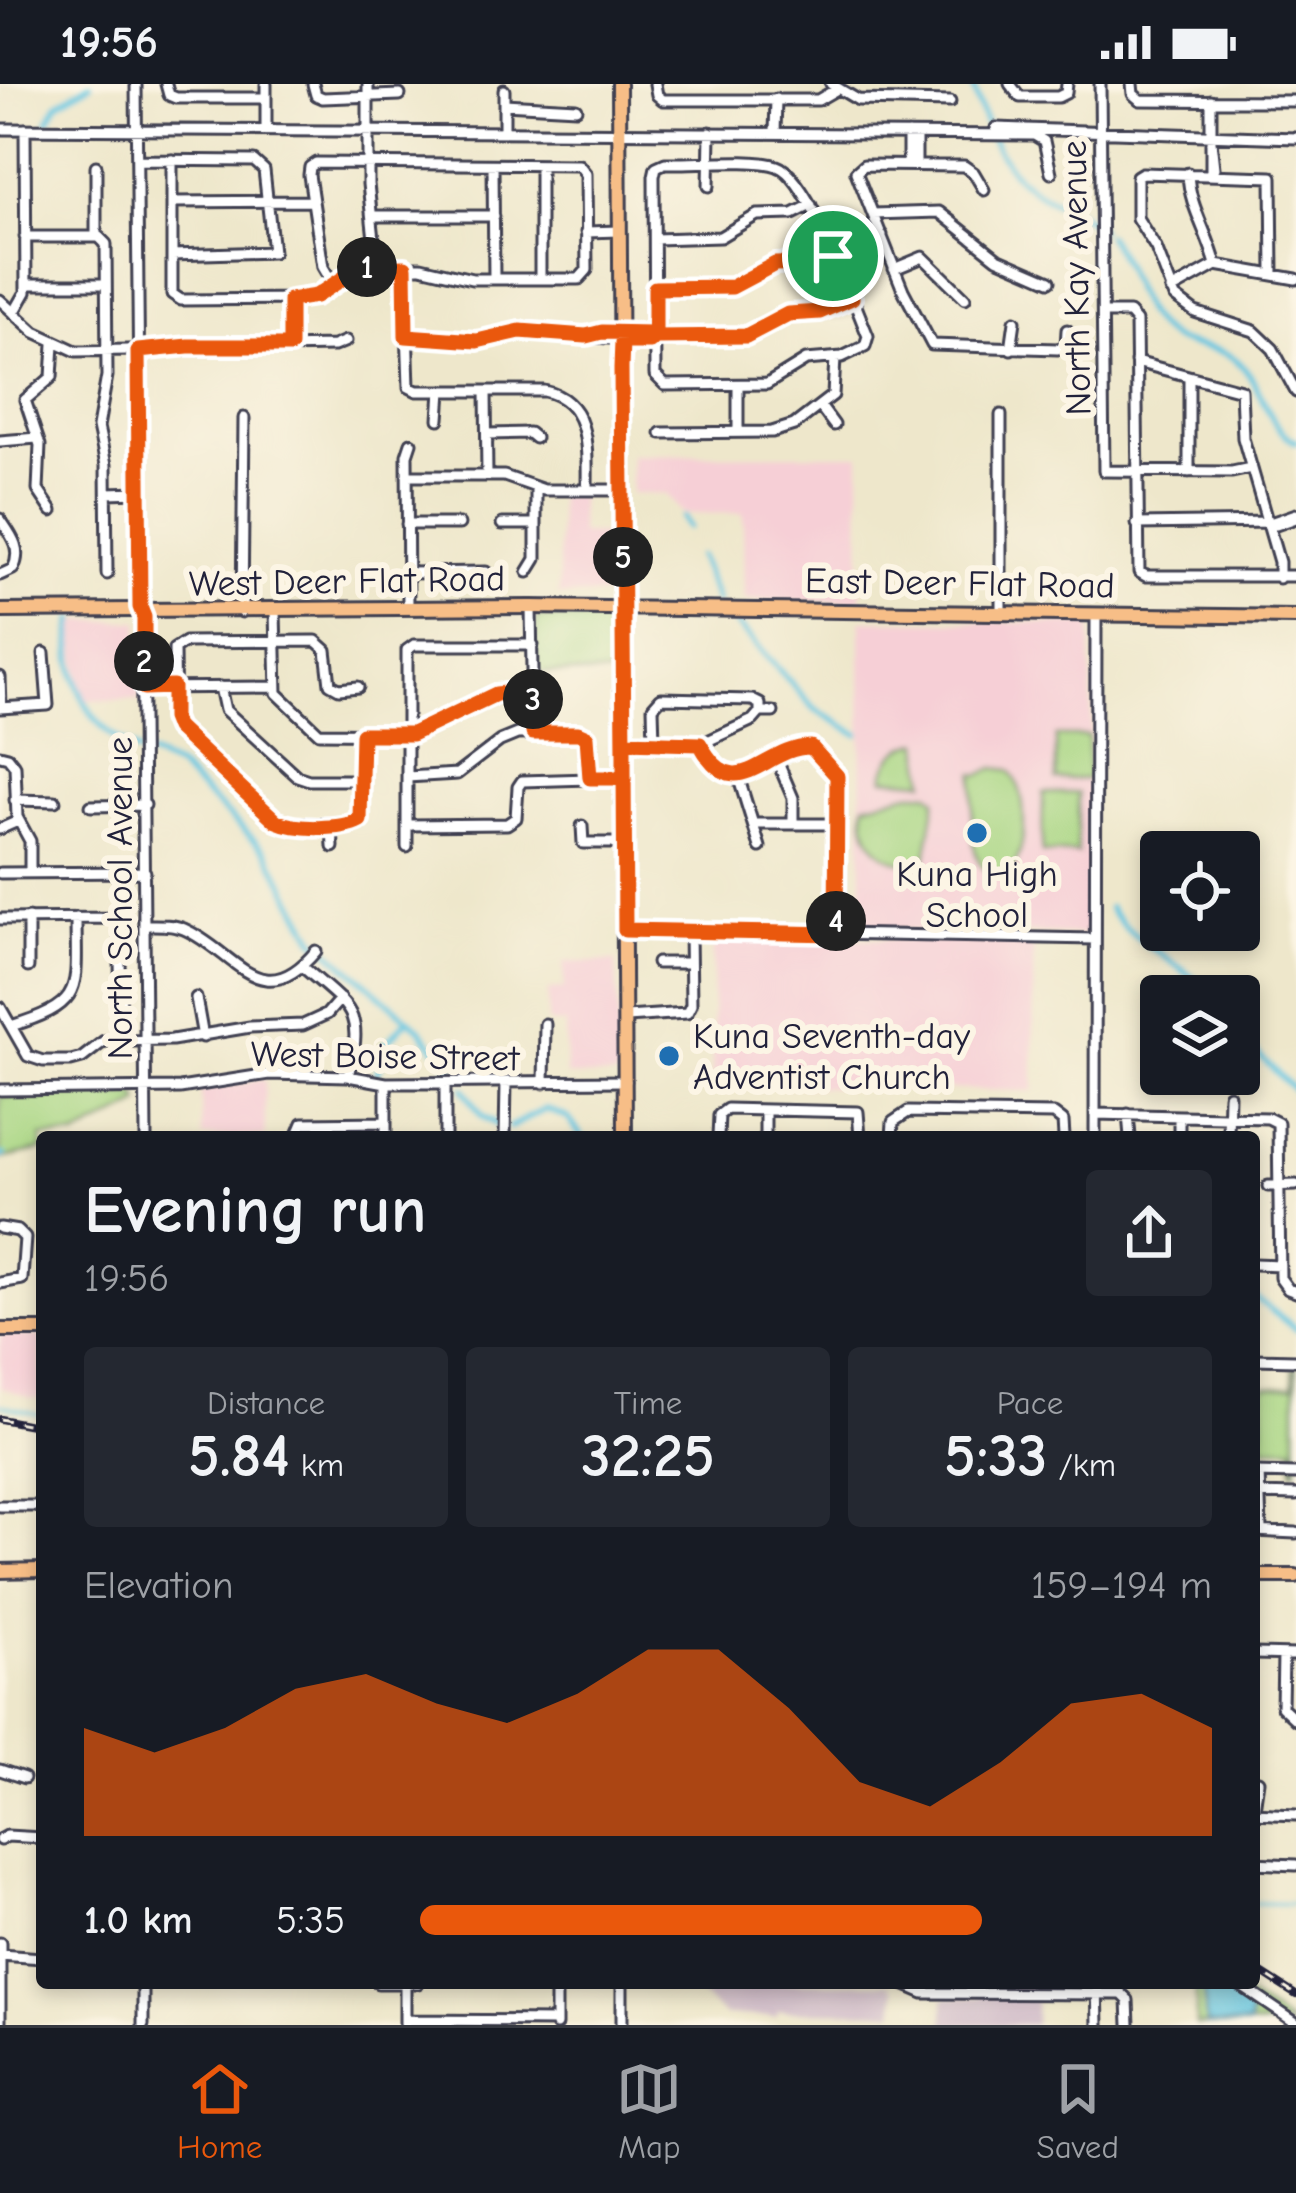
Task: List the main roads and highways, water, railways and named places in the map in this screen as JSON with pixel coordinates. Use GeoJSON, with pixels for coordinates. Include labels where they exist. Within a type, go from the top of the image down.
{"type":"FeatureCollection","features":[{"type":"Feature","properties":{"kind":"main road"},"geometry":{"type":"LineString","coordinates":[[619,84],[625,1131]]}},
{"type":"Feature","properties":{"kind":"main road","name":"West Deer Flat Road"},"geometry":{"type":"LineString","coordinates":[[0,611],[623,608]]}},
{"type":"Feature","properties":{"kind":"main road","name":"East Deer Flat Road"},"geometry":{"type":"LineString","coordinates":[[623,608],[1296,617]]}},
{"type":"Feature","properties":{"kind":"main road"},"geometry":{"type":"LineString","coordinates":[[0,1330],[36,1330]]}},
{"type":"Feature","properties":{"kind":"main road"},"geometry":{"type":"LineString","coordinates":[[0,1570],[36,1570]]}},
{"type":"Feature","properties":{"kind":"main road"},"geometry":{"type":"LineString","coordinates":[[1260,1576],[1296,1576]]}},
{"type":"Feature","properties":{"kind":"water"},"geometry":{"type":"Polygon","coordinates":[[[1226,1989],[1250,2006],[1249,2025],[1206,2025],[1204,1990],[1226,1989]]]}},
{"type":"Feature","properties":{"kind":"waterway"},"geometry":{"type":"LineString","coordinates":[[48,121],[57,104],[90,84]]}},
{"type":"Feature","properties":{"kind":"waterway"},"geometry":{"type":"LineString","coordinates":[[972,84],[996,147],[1015,174],[1100,229]]}},
{"type":"Feature","properties":{"kind":"waterway"},"geometry":{"type":"LineString","coordinates":[[1107,236],[1154,323],[1172,338],[1235,359],[1252,379],[1277,425],[1296,442]]}},
{"type":"Feature","properties":{"kind":"waterway"},"geometry":{"type":"LineString","coordinates":[[683,518],[688,527]]}},
{"type":"Feature","properties":{"kind":"waterway"},"geometry":{"type":"LineString","coordinates":[[699,556],[717,602]]}},
{"type":"Feature","properties":{"kind":"waterway"},"geometry":{"type":"LineString","coordinates":[[74,619],[72,660],[82,697],[105,729],[138,752]]}},
{"type":"Feature","properties":{"kind":"waterway"},"geometry":{"type":"LineString","coordinates":[[732,619],[815,709],[858,734]]}},
{"type":"Feature","properties":{"kind":"waterway"},"geometry":{"type":"LineString","coordinates":[[151,756],[177,767],[267,852],[314,938],[421,1030],[456,1075]]}},
{"type":"Feature","properties":{"kind":"waterway"},"geometry":{"type":"LineString","coordinates":[[1109,908],[1134,934],[1189,975]]}},
{"type":"Feature","properties":{"kind":"waterway"},"geometry":{"type":"LineString","coordinates":[[377,1074],[387,1042],[408,1019]]}},
{"type":"Feature","properties":{"kind":"waterway"},"geometry":{"type":"LineString","coordinates":[[1260,1056],[1296,1092]]}},
{"type":"Feature","properties":{"kind":"waterway"},"geometry":{"type":"LineString","coordinates":[[464,1089],[482,1116],[501,1127]]}},
{"type":"Feature","properties":{"kind":"waterway"},"geometry":{"type":"LineString","coordinates":[[510,1127],[546,1109],[568,1118],[578,1131]]}},
{"type":"Feature","properties":{"kind":"waterway"},"geometry":{"type":"LineString","coordinates":[[0,1156],[4,1155]]}},
{"type":"Feature","properties":{"kind":"waterway"},"geometry":{"type":"LineString","coordinates":[[1260,1302],[1296,1329]]}},
{"type":"Feature","properties":{"kind":"waterway"},"geometry":{"type":"LineString","coordinates":[[0,1404],[36,1413]]}},
{"type":"Feature","properties":{"kind":"waterway"},"geometry":{"type":"LineString","coordinates":[[1260,1903],[1296,1904]]}},
{"type":"Feature","properties":{"kind":"railway"},"geometry":{"type":"LineString","coordinates":[[0,1419],[36,1426]]}},
{"type":"Feature","properties":{"kind":"railway"},"geometry":{"type":"LineString","coordinates":[[1260,1972],[1296,1995]]}},
{"type":"Feature","properties":{"kind":"place","name":"Kuna High School"},"geometry":{"type":"Point","coordinates":[977,833]}},
{"type":"Feature","properties":{"kind":"place","name":"Kuna Seventh-day Adventist Church"},"geometry":{"type":"Point","coordinates":[669,1056]}}]}
